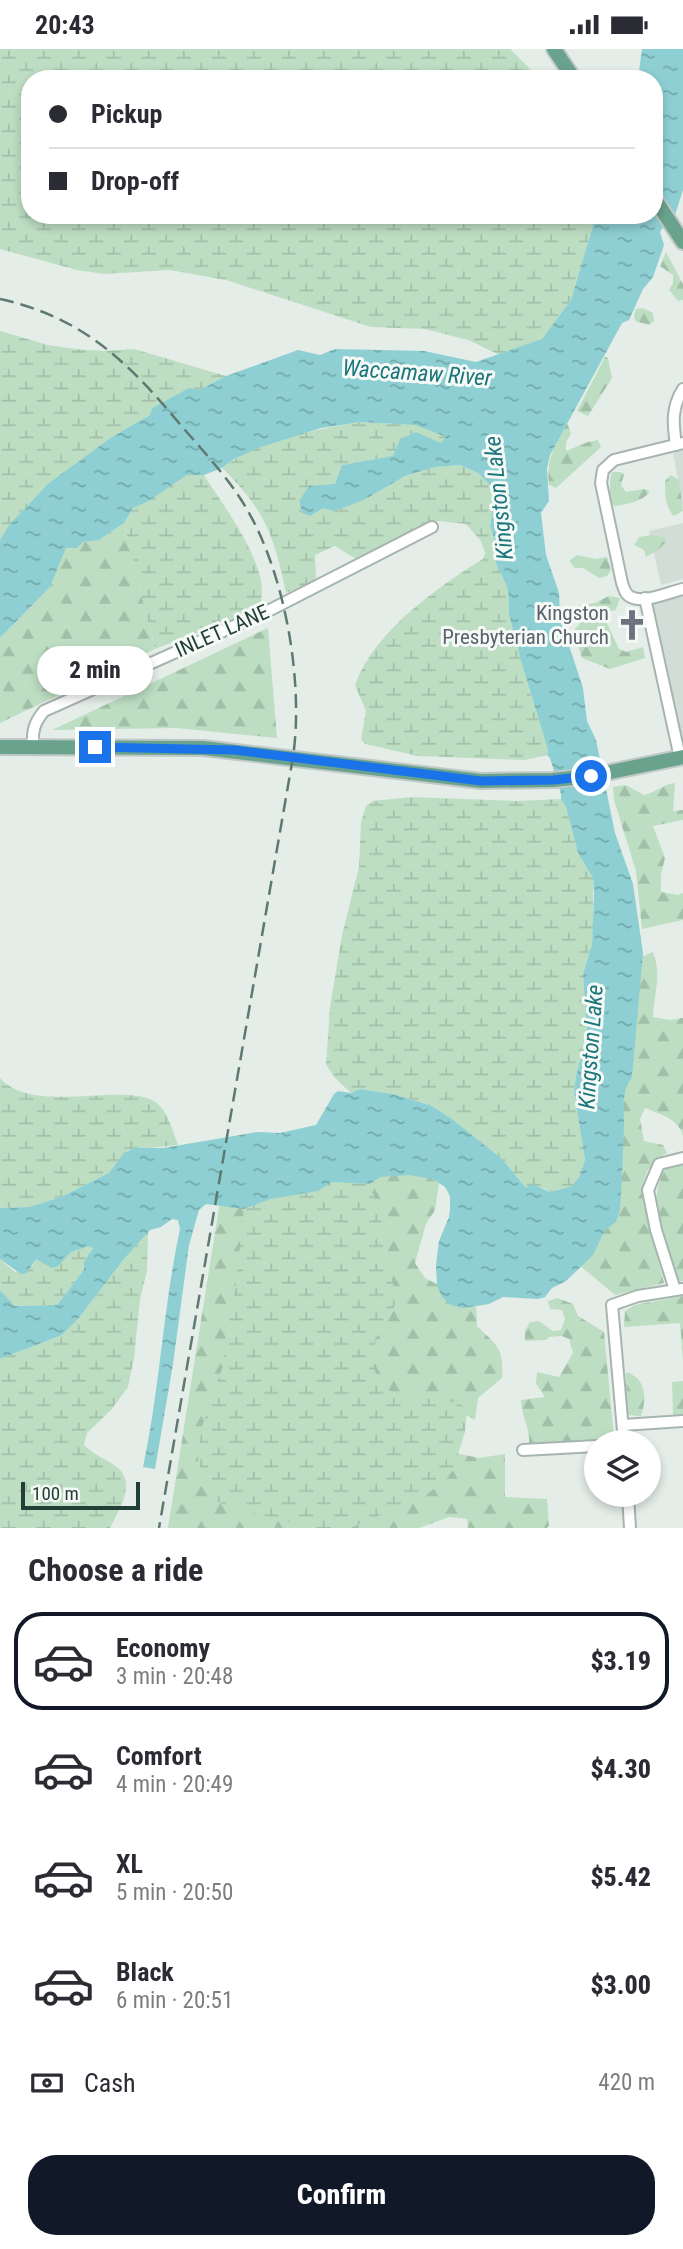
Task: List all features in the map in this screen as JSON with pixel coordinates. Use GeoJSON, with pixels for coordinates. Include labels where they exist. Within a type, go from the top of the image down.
{"type":"FeatureCollection","features":[{"type":"Feature","properties":{"kind":"main road"},"geometry":{"type":"LineString","coordinates":[[554,49],[569,70]]}},
{"type":"Feature","properties":{"kind":"main road"},"geometry":{"type":"LineString","coordinates":[[663,212],[683,242]]}},
{"type":"Feature","properties":{"kind":"main road"},"geometry":{"type":"LineString","coordinates":[[0,747],[213,748],[481,781],[591,776],[681,757]]}},
{"type":"Feature","properties":{"kind":"street"},"geometry":{"type":"LineString","coordinates":[[683,389],[673,408],[672,420],[679,444],[614,460],[603,470],[602,495],[627,595],[633,599],[645,599],[683,589]]}},
{"type":"Feature","properties":{"kind":"street","name":"INLET LANE"},"geometry":{"type":"LineString","coordinates":[[33,747],[32,733],[35,722],[44,711],[270,610],[432,527]]}},
{"type":"Feature","properties":{"kind":"street"},"geometry":{"type":"LineString","coordinates":[[645,599],[681,757]]}},
{"type":"Feature","properties":{"kind":"street"},"geometry":{"type":"LineString","coordinates":[[623,1430],[612,1305],[638,1296],[679,1289],[656,1230],[648,1190],[659,1164],[683,1158]]}},
{"type":"Feature","properties":{"kind":"street"},"geometry":{"type":"LineString","coordinates":[[623,1425],[683,1421]]}},
{"type":"Feature","properties":{"kind":"street"},"geometry":{"type":"LineString","coordinates":[[523,1450],[584,1447]]}},
{"type":"Feature","properties":{"kind":"street"},"geometry":{"type":"LineString","coordinates":[[629,1507],[630,1528]]}},
{"type":"Feature","properties":{"kind":"shaded area"},"geometry":{"type":"Polygon","coordinates":[[[683,450],[683,509],[673,452],[683,450]]]}},
{"type":"Feature","properties":{"kind":"shaded area"},"geometry":{"type":"Polygon","coordinates":[[[683,523],[683,579],[661,585],[649,531],[683,523]]]}},
{"type":"Feature","properties":{"kind":"shaded area"},"geometry":{"type":"Polygon","coordinates":[[[683,596],[683,748],[647,604],[683,596]]]}},
{"type":"Feature","properties":{"kind":"green space"},"geometry":{"type":"Polygon","coordinates":[[[0,49],[510,49],[531,70],[21,70],[21,224],[593,224],[571,300],[542,339],[500,355],[468,340],[425,329],[371,327],[226,280],[170,270],[104,274],[77,270],[0,249],[0,49]]]}},
{"type":"Feature","properties":{"kind":"green space"},"geometry":{"type":"Polygon","coordinates":[[[666,252],[683,284],[683,300],[678,301],[669,290],[673,275],[660,266],[666,252]]]}},
{"type":"Feature","properties":{"kind":"green space"},"geometry":{"type":"Polygon","coordinates":[[[642,308],[653,313],[654,321],[649,325],[635,321],[636,309],[642,308]]]}},
{"type":"Feature","properties":{"kind":"green space"},"geometry":{"type":"Polygon","coordinates":[[[0,331],[48,345],[75,349],[134,349],[226,376],[199,390],[188,389],[152,408],[150,415],[89,454],[48,487],[13,522],[0,540],[0,331]]]}},
{"type":"Feature","properties":{"kind":"green space"},"geometry":{"type":"Polygon","coordinates":[[[605,357],[608,358],[612,378],[588,416],[577,411],[605,357]]]}},
{"type":"Feature","properties":{"kind":"green space"},"geometry":{"type":"Polygon","coordinates":[[[361,422],[415,425],[446,437],[442,443],[400,439],[394,456],[342,465],[335,484],[299,501],[302,513],[310,516],[323,508],[364,500],[405,476],[435,467],[460,465],[478,473],[491,486],[495,496],[490,526],[496,544],[496,563],[508,589],[509,614],[548,750],[547,755],[525,760],[418,756],[365,744],[361,739],[366,711],[355,685],[364,666],[376,647],[408,613],[446,583],[483,559],[485,553],[481,541],[466,524],[438,521],[356,559],[335,546],[315,555],[316,580],[286,593],[266,525],[248,497],[222,468],[236,458],[270,443],[307,432],[361,422]]]}},
{"type":"Feature","properties":{"kind":"green space"},"geometry":{"type":"Polygon","coordinates":[[[565,423],[571,434],[566,442],[566,451],[598,440],[601,447],[556,488],[549,485],[549,468],[552,453],[565,423]]]}},
{"type":"Feature","properties":{"kind":"green space"},"geometry":{"type":"Polygon","coordinates":[[[612,472],[624,474],[621,485],[626,492],[644,489],[650,491],[639,500],[615,506],[609,500],[612,472]]]}},
{"type":"Feature","properties":{"kind":"green space"},"geometry":{"type":"Polygon","coordinates":[[[187,475],[204,475],[234,522],[254,559],[262,594],[258,609],[155,649],[124,523],[133,508],[147,502],[187,475]]]}},
{"type":"Feature","properties":{"kind":"green space"},"geometry":{"type":"Polygon","coordinates":[[[671,475],[679,480],[683,511],[674,516],[665,495],[665,481],[671,475]]]}},
{"type":"Feature","properties":{"kind":"green space"},"geometry":{"type":"Polygon","coordinates":[[[124,523],[155,649],[0,723],[0,638],[50,587],[66,548],[99,540],[124,523]]]}},
{"type":"Feature","properties":{"kind":"green space"},"geometry":{"type":"Polygon","coordinates":[[[639,537],[664,537],[666,542],[646,557],[644,550],[634,545],[639,537]]]}},
{"type":"Feature","properties":{"kind":"green space"},"geometry":{"type":"Polygon","coordinates":[[[577,555],[595,559],[607,557],[611,570],[607,576],[599,578],[583,568],[575,568],[569,561],[577,555]]]}},
{"type":"Feature","properties":{"kind":"green space"},"geometry":{"type":"Polygon","coordinates":[[[609,596],[620,598],[616,610],[607,612],[605,619],[619,649],[626,652],[643,647],[645,658],[610,669],[582,658],[573,631],[579,625],[578,606],[595,603],[609,596]]]}},
{"type":"Feature","properties":{"kind":"green space"},"geometry":{"type":"Polygon","coordinates":[[[268,628],[277,738],[176,728],[52,730],[268,628]]]}},
{"type":"Feature","properties":{"kind":"green space"},"geometry":{"type":"Polygon","coordinates":[[[675,783],[673,811],[683,810],[683,820],[653,826],[665,858],[661,874],[661,892],[678,895],[683,893],[683,920],[642,929],[636,871],[614,800],[613,787],[626,785],[644,795],[675,783]]]}},
{"type":"Feature","properties":{"kind":"green space"},"geometry":{"type":"Polygon","coordinates":[[[412,797],[518,801],[561,799],[566,807],[578,853],[593,878],[592,945],[583,974],[587,1034],[574,1091],[585,1160],[579,1177],[572,1186],[550,1192],[544,1188],[526,1188],[502,1159],[432,1106],[393,1094],[360,1089],[351,1093],[334,1077],[326,1064],[330,1007],[342,935],[359,867],[361,822],[366,806],[373,801],[412,797]]]}},
{"type":"Feature","properties":{"kind":"green space"},"geometry":{"type":"Polygon","coordinates":[[[653,952],[657,976],[653,1017],[670,1020],[683,1018],[683,1136],[673,1121],[645,1108],[640,1119],[644,1141],[663,1145],[667,1153],[657,1159],[647,1171],[641,1191],[664,1283],[615,1295],[578,1264],[639,958],[653,952]]]}},
{"type":"Feature","properties":{"kind":"green space"},"geometry":{"type":"Polygon","coordinates":[[[0,1078],[16,1089],[36,1095],[129,1095],[147,1098],[163,1110],[178,1145],[128,1150],[109,1173],[61,1197],[29,1207],[0,1208],[0,1078]]]}},
{"type":"Feature","properties":{"kind":"green space"},"geometry":{"type":"Polygon","coordinates":[[[683,1165],[683,1281],[678,1282],[661,1228],[657,1195],[665,1169],[683,1165]]]}},
{"type":"Feature","properties":{"kind":"green space"},"geometry":{"type":"Polygon","coordinates":[[[419,1171],[439,1183],[435,1210],[426,1224],[415,1263],[425,1278],[476,1305],[477,1326],[498,1348],[502,1360],[502,1378],[478,1398],[475,1420],[458,1410],[447,1451],[479,1458],[505,1454],[505,1497],[547,1499],[549,1526],[468,1528],[467,1519],[449,1517],[419,1528],[168,1528],[220,1201],[419,1171]]]}},
{"type":"Feature","properties":{"kind":"green space"},"geometry":{"type":"Polygon","coordinates":[[[332,1182],[370,1184],[379,1209],[383,1247],[395,1298],[394,1308],[379,1332],[375,1346],[373,1361],[376,1375],[385,1387],[404,1396],[448,1401],[467,1408],[465,1432],[453,1470],[444,1482],[424,1496],[351,1528],[311,1528],[226,1506],[217,1501],[204,1485],[198,1460],[201,1429],[223,1366],[244,1209],[270,1199],[318,1191],[332,1182]]]}},
{"type":"Feature","properties":{"kind":"green space"},"geometry":{"type":"Polygon","coordinates":[[[148,1232],[147,1271],[140,1299],[128,1387],[111,1410],[87,1433],[84,1445],[123,1474],[126,1489],[118,1513],[110,1528],[0,1528],[0,1359],[62,1335],[148,1232]]]}},
{"type":"Feature","properties":{"kind":"green space"},"geometry":{"type":"Polygon","coordinates":[[[93,1247],[84,1270],[57,1305],[15,1306],[0,1290],[0,1259],[15,1272],[32,1267],[36,1259],[58,1266],[71,1252],[93,1247]]]}},
{"type":"Feature","properties":{"kind":"green space"},"geometry":{"type":"Polygon","coordinates":[[[683,1296],[683,1361],[680,1323],[624,1327],[625,1311],[635,1305],[683,1296]]]}},
{"type":"Feature","properties":{"kind":"green space"},"geometry":{"type":"Polygon","coordinates":[[[557,1298],[573,1304],[578,1316],[604,1332],[613,1430],[584,1430],[584,1441],[529,1446],[521,1400],[545,1397],[536,1384],[537,1372],[559,1377],[573,1353],[569,1339],[562,1336],[525,1341],[525,1331],[530,1322],[539,1321],[553,1331],[561,1330],[565,1319],[562,1310],[550,1309],[548,1301],[557,1298]]]}},
{"type":"Feature","properties":{"kind":"green space"},"geometry":{"type":"Polygon","coordinates":[[[626,1372],[638,1379],[643,1389],[641,1416],[627,1415],[626,1372]]]}},
{"type":"Feature","properties":{"kind":"green space"},"geometry":{"type":"Polygon","coordinates":[[[683,1381],[683,1415],[673,1416],[672,1382],[683,1381]]]}},
{"type":"Feature","properties":{"kind":"water"},"geometry":{"type":"Polygon","coordinates":[[[642,49],[683,49],[683,190],[675,215],[668,219],[660,232],[664,245],[653,277],[643,289],[629,320],[622,323],[550,455],[547,469],[549,501],[541,513],[546,555],[559,593],[560,618],[583,688],[587,721],[596,740],[615,833],[633,884],[643,953],[632,1077],[624,1100],[621,1199],[616,1222],[605,1230],[593,1255],[566,1281],[552,1288],[545,1297],[503,1297],[489,1304],[463,1308],[451,1305],[442,1297],[437,1286],[439,1241],[449,1217],[450,1196],[445,1187],[433,1179],[409,1175],[380,1177],[370,1184],[332,1182],[318,1191],[270,1199],[244,1209],[206,1204],[199,1210],[189,1245],[155,1469],[143,1467],[180,1229],[178,1220],[172,1219],[161,1227],[150,1230],[62,1335],[0,1359],[0,1290],[15,1306],[57,1305],[84,1270],[84,1262],[93,1248],[90,1246],[71,1252],[58,1266],[52,1268],[36,1259],[27,1273],[21,1274],[0,1259],[0,1208],[29,1207],[61,1197],[109,1173],[124,1153],[134,1148],[163,1148],[257,1132],[280,1133],[316,1125],[334,1094],[338,1091],[351,1093],[360,1089],[393,1094],[432,1106],[502,1159],[526,1188],[532,1184],[550,1192],[572,1186],[579,1177],[585,1160],[574,1091],[587,1034],[583,974],[592,945],[593,878],[578,853],[521,661],[509,614],[508,589],[496,563],[496,544],[490,526],[495,497],[491,486],[478,473],[460,465],[435,467],[405,476],[364,500],[334,511],[323,508],[310,516],[302,513],[299,501],[309,486],[335,484],[342,465],[393,456],[400,439],[416,432],[441,443],[446,437],[415,425],[361,422],[321,428],[261,447],[204,475],[187,475],[147,502],[133,508],[124,523],[99,540],[83,542],[77,548],[66,548],[50,587],[0,638],[0,540],[10,524],[49,483],[112,437],[150,415],[152,408],[189,388],[199,390],[226,376],[298,350],[320,355],[335,349],[424,351],[476,362],[542,339],[571,300],[593,224],[663,224],[663,70],[639,70],[642,49]]]}},
{"type":"Feature","properties":{"kind":"railway"},"geometry":{"type":"LineString","coordinates":[[0,299],[55,317],[101,345],[141,380],[222,474],[245,506],[271,563],[281,595],[293,662],[296,695],[293,757],[159,1528]]}},
{"type":"Feature","properties":{"kind":"place","name":"Kingston Presbyterian Church"},"geometry":{"type":"Point","coordinates":[632,625]}},
{"type":"Feature","properties":{"kind":"route"},"geometry":{"type":"LineString","coordinates":[[95,747],[234,750],[481,781],[553,780],[591,776]]}},
{"type":"Feature","properties":{"kind":"water label","name":"Waccamaw River"},"geometry":{"type":"Point","coordinates":[417,373]}},
{"type":"Feature","properties":{"kind":"water label","name":"Kingston Lake"},"geometry":{"type":"Point","coordinates":[499,498]}},
{"type":"Feature","properties":{"kind":"water label","name":"Kingston Lake"},"geometry":{"type":"Point","coordinates":[591,1047]}}]}
